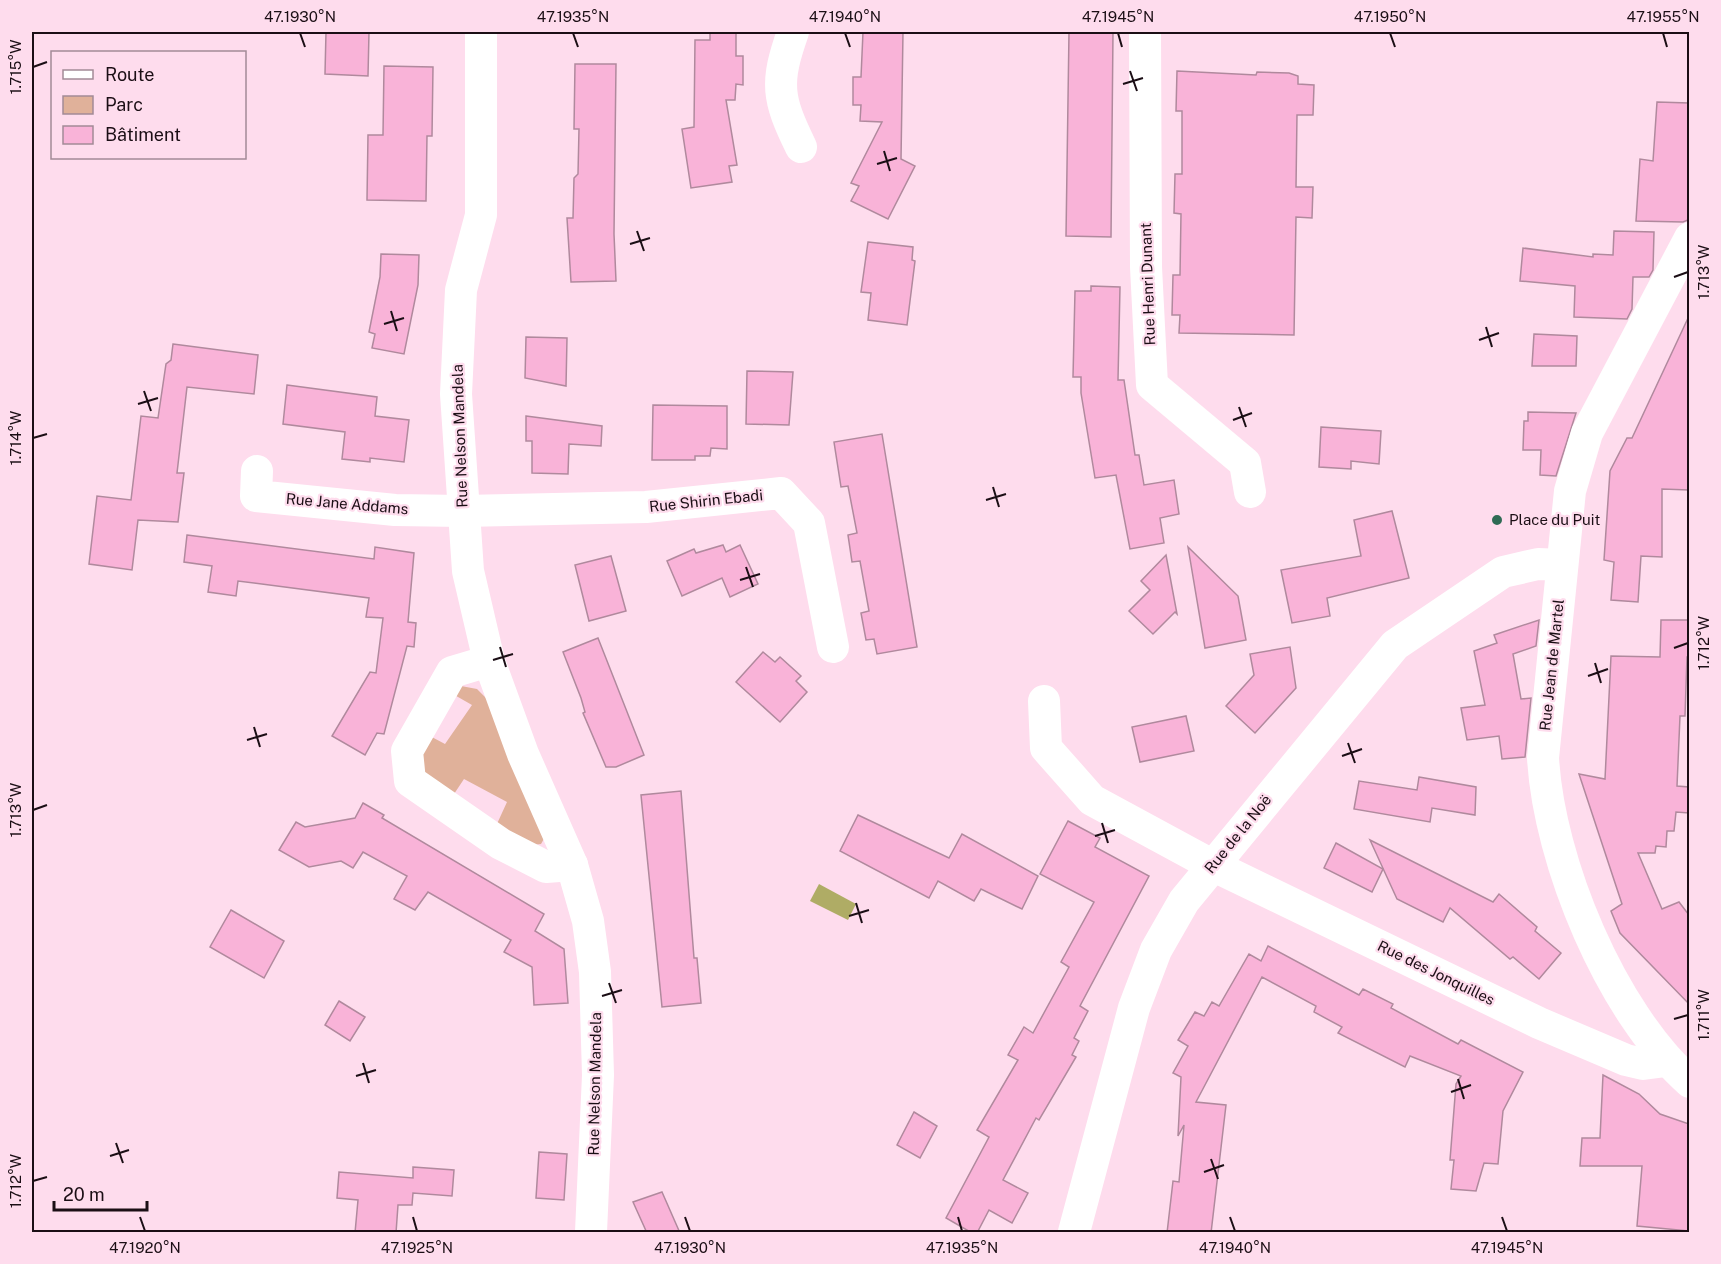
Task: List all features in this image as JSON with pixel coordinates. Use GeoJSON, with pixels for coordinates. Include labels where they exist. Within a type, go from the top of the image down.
{"type":"FeatureCollection","features":[{"type":"Feature","properties":{"kind":"street","name":"Rue Nelson Mandela"},"geometry":{"type":"LineString","coordinates":[[481,32],[481,215],[461,290],[456,394],[468,571],[489,661],[523,754],[572,865],[588,921],[595,972],[598,1075],[591,1233]]}},
{"type":"Feature","properties":{"kind":"street"},"geometry":{"type":"LineString","coordinates":[[793,32],[781,67],[783,110],[801,147]]}},
{"type":"Feature","properties":{"kind":"street","name":"Rue Henri Dunant"},"geometry":{"type":"LineString","coordinates":[[1145,32],[1146,267],[1152,385],[1245,463],[1250,492]]}},
{"type":"Feature","properties":{"kind":"street","name":"Rue Jean de Martel"},"geometry":{"type":"LineString","coordinates":[[1689,238],[1587,433],[1570,491],[1542,758],[1552,832],[1586,927],[1637,1024],[1666,1061],[1689,1082]]}},
{"type":"Feature","properties":{"kind":"street","name":"Rue Jane Addams"},"geometry":{"type":"LineString","coordinates":[[257,471],[256,496],[395,510],[463,511]]}},
{"type":"Feature","properties":{"kind":"street","name":"Rue Shirin Ebadi"},"geometry":{"type":"LineString","coordinates":[[463,511],[646,507],[781,493],[809,523],[833,647]]}},
{"type":"Feature","properties":{"kind":"street","name":"Rue de la Noë"},"geometry":{"type":"LineString","coordinates":[[1074,1233],[1134,1008],[1156,950],[1184,901],[1395,645],[1503,572],[1538,564],[1562,565]]}},
{"type":"Feature","properties":{"kind":"street"},"geometry":{"type":"LineString","coordinates":[[489,661],[452,672],[407,751],[410,780],[501,844],[546,867],[572,865]]}},
{"type":"Feature","properties":{"kind":"street","name":"Rue des Jonquilles"},"geometry":{"type":"LineString","coordinates":[[1044,701],[1046,748],[1092,800],[1212,865],[1539,1023],[1626,1060],[1643,1064],[1666,1061]]}},
{"type":"Feature","properties":{"kind":"green space"},"geometry":{"type":"Polygon","coordinates":[[[461,686],[477,689],[488,700],[545,837],[541,844],[533,845],[496,826],[507,802],[464,779],[452,797],[424,774],[421,747],[428,735],[445,744],[472,705],[451,693],[461,686]]]}},
{"type":"Feature","properties":{"kind":"shaded area"},"geometry":{"type":"Polygon","coordinates":[[[819,884],[856,904],[848,920],[810,901],[819,884]]]}},
{"type":"Feature","properties":{"kind":"building"},"geometry":{"type":"Polygon","coordinates":[[[326,32],[369,32],[368,76],[325,74],[326,32]]]}},
{"type":"Feature","properties":{"kind":"building"},"geometry":{"type":"Polygon","coordinates":[[[710,32],[736,32],[736,56],[743,56],[743,85],[736,84],[735,100],[726,100],[737,165],[729,166],[732,182],[691,188],[682,129],[694,127],[695,40],[710,40],[710,32]]]}},
{"type":"Feature","properties":{"kind":"building"},"geometry":{"type":"Polygon","coordinates":[[[863,32],[903,32],[901,159],[915,166],[888,219],[851,201],[859,186],[851,183],[882,122],[860,121],[861,105],[853,105],[853,77],[861,77],[863,32]]]}},
{"type":"Feature","properties":{"kind":"building"},"geometry":{"type":"Polygon","coordinates":[[[1069,32],[1113,32],[1111,237],[1066,236],[1069,32]]]}},
{"type":"Feature","properties":{"kind":"building"},"geometry":{"type":"Polygon","coordinates":[[[575,64],[616,64],[614,234],[616,281],[571,282],[567,218],[573,218],[574,178],[578,174],[579,129],[574,129],[575,64]]]}},
{"type":"Feature","properties":{"kind":"building"},"geometry":{"type":"Polygon","coordinates":[[[384,66],[433,67],[432,136],[427,136],[426,201],[367,200],[368,135],[383,135],[384,66]]]}},
{"type":"Feature","properties":{"kind":"building"},"geometry":{"type":"Polygon","coordinates":[[[1177,71],[1256,75],[1257,72],[1289,73],[1298,76],[1298,84],[1314,85],[1313,115],[1297,115],[1296,187],[1313,187],[1312,218],[1296,217],[1294,335],[1179,333],[1180,315],[1172,315],[1173,275],[1180,275],[1181,214],[1174,213],[1175,174],[1182,174],[1182,111],[1176,111],[1177,71]]]}},
{"type":"Feature","properties":{"kind":"building"},"geometry":{"type":"Polygon","coordinates":[[[1657,102],[1689,103],[1689,203],[1688,220],[1683,222],[1636,221],[1640,159],[1653,161],[1657,102]]]}},
{"type":"Feature","properties":{"kind":"building"},"geometry":{"type":"Polygon","coordinates":[[[1614,231],[1654,232],[1653,270],[1649,277],[1633,277],[1632,309],[1627,319],[1574,317],[1575,286],[1520,281],[1523,248],[1593,257],[1593,254],[1613,255],[1614,231]]]}},
{"type":"Feature","properties":{"kind":"building"},"geometry":{"type":"Polygon","coordinates":[[[868,242],[913,247],[912,260],[915,261],[907,325],[868,320],[871,293],[861,292],[868,242]]]}},
{"type":"Feature","properties":{"kind":"building"},"geometry":{"type":"Polygon","coordinates":[[[381,254],[419,255],[418,285],[404,354],[372,348],[375,334],[369,332],[380,277],[381,254]]]}},
{"type":"Feature","properties":{"kind":"building"},"geometry":{"type":"Polygon","coordinates":[[[1091,286],[1120,287],[1118,380],[1124,380],[1135,455],[1139,455],[1144,485],[1174,480],[1179,514],[1160,518],[1164,543],[1130,549],[1116,475],[1095,478],[1081,393],[1081,377],[1073,377],[1075,291],[1091,291],[1091,286]]]}},
{"type":"Feature","properties":{"kind":"building"},"geometry":{"type":"Polygon","coordinates":[[[1689,316],[1689,490],[1662,489],[1662,557],[1641,556],[1638,602],[1611,600],[1614,562],[1604,560],[1610,471],[1627,438],[1632,438],[1689,316]]]}},
{"type":"Feature","properties":{"kind":"building"},"geometry":{"type":"Polygon","coordinates":[[[1534,334],[1577,336],[1576,366],[1532,366],[1534,334]]]}},
{"type":"Feature","properties":{"kind":"building"},"geometry":{"type":"Polygon","coordinates":[[[526,337],[567,338],[566,386],[525,378],[526,337]]]}},
{"type":"Feature","properties":{"kind":"building"},"geometry":{"type":"Polygon","coordinates":[[[173,344],[258,355],[254,394],[187,387],[177,473],[184,473],[178,522],[138,520],[132,570],[89,564],[97,496],[131,500],[141,416],[158,418],[166,364],[171,360],[173,344]]]}},
{"type":"Feature","properties":{"kind":"building"},"geometry":{"type":"Polygon","coordinates":[[[747,371],[793,372],[789,425],[746,424],[747,371]]]}},
{"type":"Feature","properties":{"kind":"building"},"geometry":{"type":"Polygon","coordinates":[[[287,385],[377,397],[375,416],[409,420],[404,462],[370,458],[370,462],[342,459],[345,432],[283,424],[287,385]]]}},
{"type":"Feature","properties":{"kind":"building"},"geometry":{"type":"Polygon","coordinates":[[[653,405],[727,406],[727,449],[711,448],[710,456],[695,456],[695,460],[652,460],[653,405]]]}},
{"type":"Feature","properties":{"kind":"building"},"geometry":{"type":"Polygon","coordinates":[[[1528,412],[1576,413],[1556,476],[1540,475],[1541,450],[1523,450],[1524,421],[1528,421],[1528,412]]]}},
{"type":"Feature","properties":{"kind":"building"},"geometry":{"type":"Polygon","coordinates":[[[526,416],[602,426],[601,446],[569,444],[568,474],[532,473],[532,441],[526,441],[526,416]]]}},
{"type":"Feature","properties":{"kind":"building"},"geometry":{"type":"Polygon","coordinates":[[[1321,427],[1381,431],[1379,464],[1351,461],[1351,469],[1319,467],[1321,427]]]}},
{"type":"Feature","properties":{"kind":"building"},"geometry":{"type":"Polygon","coordinates":[[[882,434],[917,647],[877,654],[874,639],[866,640],[861,613],[869,611],[860,561],[852,562],[848,535],[857,533],[848,486],[841,487],[834,442],[882,434]]]}},
{"type":"Feature","properties":{"kind":"building"},"geometry":{"type":"Polygon","coordinates":[[[1392,511],[1409,578],[1327,598],[1330,616],[1292,623],[1281,570],[1361,556],[1354,520],[1392,511]]]}},
{"type":"Feature","properties":{"kind":"building"},"geometry":{"type":"Polygon","coordinates":[[[187,535],[374,559],[375,547],[414,553],[408,622],[416,623],[414,647],[407,646],[384,734],[377,733],[365,755],[332,736],[370,672],[376,673],[383,618],[366,617],[369,598],[238,581],[236,596],[208,592],[212,566],[184,562],[187,535]]]}},
{"type":"Feature","properties":{"kind":"building"},"geometry":{"type":"Polygon","coordinates":[[[723,545],[726,552],[740,545],[758,584],[730,597],[722,578],[682,596],[667,561],[694,549],[696,553],[723,545]]]}},
{"type":"Feature","properties":{"kind":"building"},"geometry":{"type":"Polygon","coordinates":[[[1188,547],[1238,596],[1246,640],[1205,648],[1188,547]]]}},
{"type":"Feature","properties":{"kind":"building"},"geometry":{"type":"Polygon","coordinates":[[[1166,555],[1177,614],[1175,612],[1153,634],[1129,611],[1150,590],[1141,581],[1166,555]]]}},
{"type":"Feature","properties":{"kind":"building"},"geometry":{"type":"Polygon","coordinates":[[[611,556],[626,611],[589,621],[575,565],[611,556]]]}},
{"type":"Feature","properties":{"kind":"building"},"geometry":{"type":"Polygon","coordinates":[[[1539,620],[1536,646],[1513,654],[1521,699],[1531,698],[1525,757],[1502,759],[1499,736],[1467,740],[1461,708],[1485,705],[1474,651],[1497,643],[1494,635],[1539,620]]]}},
{"type":"Feature","properties":{"kind":"building"},"geometry":{"type":"Polygon","coordinates":[[[1661,620],[1689,620],[1685,716],[1680,716],[1677,786],[1689,787],[1689,813],[1676,812],[1674,831],[1667,831],[1666,847],[1656,846],[1655,853],[1638,853],[1662,909],[1679,902],[1689,915],[1689,1004],[1620,933],[1611,911],[1622,904],[1579,774],[1605,779],[1611,656],[1660,657],[1661,620]]]}},
{"type":"Feature","properties":{"kind":"building"},"geometry":{"type":"Polygon","coordinates":[[[598,638],[644,755],[616,767],[606,767],[583,713],[585,712],[581,698],[563,652],[598,638]]]}},
{"type":"Feature","properties":{"kind":"building"},"geometry":{"type":"Polygon","coordinates":[[[1290,647],[1296,688],[1255,733],[1226,706],[1254,675],[1250,654],[1290,647]]]}},
{"type":"Feature","properties":{"kind":"building"},"geometry":{"type":"Polygon","coordinates":[[[763,652],[775,662],[780,657],[801,676],[796,681],[807,692],[780,722],[736,682],[763,652]]]}},
{"type":"Feature","properties":{"kind":"building"},"geometry":{"type":"Polygon","coordinates":[[[1186,716],[1194,751],[1140,762],[1132,727],[1186,716]]]}},
{"type":"Feature","properties":{"kind":"building"},"geometry":{"type":"Polygon","coordinates":[[[1419,777],[1476,787],[1475,815],[1432,808],[1430,822],[1354,809],[1359,781],[1417,790],[1419,777]]]}},
{"type":"Feature","properties":{"kind":"building"},"geometry":{"type":"Polygon","coordinates":[[[681,791],[694,958],[697,958],[701,1003],[662,1007],[641,795],[681,791]]]}},
{"type":"Feature","properties":{"kind":"building"},"geometry":{"type":"Polygon","coordinates":[[[363,803],[384,815],[382,818],[544,914],[535,931],[564,949],[568,1003],[534,1005],[532,967],[504,952],[511,940],[428,892],[415,910],[394,899],[407,876],[363,852],[353,868],[341,861],[309,867],[279,850],[296,822],[305,827],[355,818],[363,803]]]}},
{"type":"Feature","properties":{"kind":"building"},"geometry":{"type":"Polygon","coordinates":[[[858,815],[949,858],[962,834],[1038,876],[1022,909],[981,889],[974,901],[938,881],[929,898],[840,851],[858,815]]]}},
{"type":"Feature","properties":{"kind":"building"},"geometry":{"type":"Polygon","coordinates":[[[1068,821],[1100,838],[1095,847],[1149,876],[1080,1006],[1088,1011],[1074,1038],[1079,1041],[1072,1055],[1076,1057],[1039,1120],[1036,1118],[1003,1180],[1028,1193],[1012,1223],[989,1210],[977,1233],[972,1233],[946,1218],[989,1137],[977,1130],[1018,1060],[1008,1055],[1024,1027],[1033,1033],[1069,967],[1061,962],[1094,902],[1040,874],[1068,821]]]}},
{"type":"Feature","properties":{"kind":"building"},"geometry":{"type":"Polygon","coordinates":[[[1370,840],[1493,902],[1499,894],[1537,927],[1535,931],[1561,953],[1539,979],[1513,957],[1510,959],[1450,908],[1443,922],[1397,899],[1370,840]]]}},
{"type":"Feature","properties":{"kind":"building"},"geometry":{"type":"Polygon","coordinates":[[[1336,843],[1383,869],[1372,892],[1324,868],[1336,843]]]}},
{"type":"Feature","properties":{"kind":"building"},"geometry":{"type":"Polygon","coordinates":[[[231,910],[284,941],[264,978],[210,947],[231,910]]]}},
{"type":"Feature","properties":{"kind":"building"},"geometry":{"type":"Polygon","coordinates":[[[1268,946],[1359,995],[1363,989],[1393,1004],[1391,1008],[1458,1044],[1461,1040],[1523,1072],[1503,1111],[1498,1164],[1484,1163],[1476,1191],[1451,1189],[1454,1160],[1450,1160],[1456,1084],[1461,1076],[1410,1056],[1405,1067],[1338,1033],[1342,1027],[1314,1012],[1316,1006],[1262,977],[1196,1102],[1226,1105],[1211,1233],[1167,1233],[1173,1181],[1179,1182],[1184,1125],[1178,1136],[1181,1077],[1173,1073],[1188,1046],[1178,1040],[1195,1012],[1204,1016],[1212,1002],[1219,1006],[1249,954],[1261,961],[1268,946]]]}},
{"type":"Feature","properties":{"kind":"building"},"geometry":{"type":"Polygon","coordinates":[[[339,1001],[365,1017],[350,1041],[325,1025],[339,1001]]]}},
{"type":"Feature","properties":{"kind":"building"},"geometry":{"type":"Polygon","coordinates":[[[1603,1075],[1639,1094],[1660,1114],[1689,1124],[1689,1231],[1637,1226],[1642,1166],[1580,1166],[1582,1138],[1600,1138],[1603,1075]]]}},
{"type":"Feature","properties":{"kind":"building"},"geometry":{"type":"Polygon","coordinates":[[[914,1112],[937,1126],[920,1158],[897,1145],[914,1112]]]}},
{"type":"Feature","properties":{"kind":"building"},"geometry":{"type":"Polygon","coordinates":[[[539,1152],[567,1154],[564,1200],[536,1198],[539,1152]]]}},
{"type":"Feature","properties":{"kind":"building"},"geometry":{"type":"Polygon","coordinates":[[[413,1167],[454,1170],[452,1196],[413,1193],[412,1205],[398,1205],[396,1233],[355,1233],[358,1200],[337,1198],[339,1172],[413,1178],[413,1167]]]}},
{"type":"Feature","properties":{"kind":"building"},"geometry":{"type":"Polygon","coordinates":[[[662,1192],[680,1233],[647,1233],[633,1202],[662,1192]]]}},
{"type":"Feature","properties":{"kind":"place","name":"Place du Puit"},"geometry":{"type":"Point","coordinates":[1497,520]}}]}
